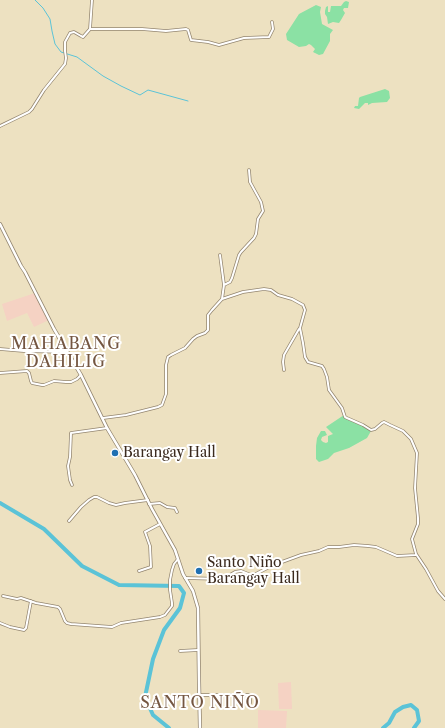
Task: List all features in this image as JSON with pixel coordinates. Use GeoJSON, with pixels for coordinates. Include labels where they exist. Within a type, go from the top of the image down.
{"type":"FeatureCollection","features":[{"type":"Feature","properties":{"kind":"street"},"geometry":{"type":"LineString","coordinates":[[0,126],[31,111],[44,90],[65,64],[65,42],[70,33],[74,32],[83,37],[90,29],[92,0]]}},
{"type":"Feature","properties":{"kind":"street"},"geometry":{"type":"LineString","coordinates":[[90,29],[142,29],[166,31],[186,29],[188,30],[191,40],[218,45],[244,38],[269,36],[273,29],[272,22]]}},
{"type":"Feature","properties":{"kind":"street"},"geometry":{"type":"LineString","coordinates":[[224,285],[230,282],[241,252],[254,238],[258,219],[263,211],[261,202],[250,182],[249,170]]}},
{"type":"Feature","properties":{"kind":"street"},"geometry":{"type":"LineString","coordinates":[[0,224],[54,329],[81,375],[107,428],[135,475],[149,504],[175,550],[185,578],[193,592],[198,608],[200,728]]}},
{"type":"Feature","properties":{"kind":"street"},"geometry":{"type":"LineString","coordinates":[[103,418],[126,415],[162,405],[166,394],[166,365],[168,357],[185,348],[197,336],[208,330],[208,315],[222,299],[224,285],[220,255]]}},
{"type":"Feature","properties":{"kind":"street"},"geometry":{"type":"LineString","coordinates":[[222,299],[235,296],[243,292],[264,289],[271,290],[278,295],[292,299],[303,305],[305,310],[300,328],[284,355],[284,370]]}},
{"type":"Feature","properties":{"kind":"street"},"geometry":{"type":"LineString","coordinates":[[300,328],[306,360],[324,368],[329,390],[342,408],[347,418],[371,430],[375,429],[384,422],[403,431],[412,438],[417,453],[415,488],[418,524],[412,539],[416,554],[438,591],[445,599]]}},
{"type":"Feature","properties":{"kind":"street"},"geometry":{"type":"LineString","coordinates":[[0,349],[67,352]]}},
{"type":"Feature","properties":{"kind":"street"},"geometry":{"type":"LineString","coordinates":[[0,373],[27,371],[32,383],[44,385],[54,381],[71,382],[81,375]]}},
{"type":"Feature","properties":{"kind":"street"},"geometry":{"type":"LineString","coordinates":[[72,485],[68,466],[71,433],[107,428]]}},
{"type":"Feature","properties":{"kind":"street"},"geometry":{"type":"LineString","coordinates":[[69,522],[81,507],[94,497],[116,505],[148,500]]}},
{"type":"Feature","properties":{"kind":"street"},"geometry":{"type":"LineString","coordinates":[[149,504],[160,503],[167,507],[175,508],[177,512]]}},
{"type":"Feature","properties":{"kind":"street"},"geometry":{"type":"LineString","coordinates":[[139,570],[151,567],[150,546],[146,532],[160,524]]}},
{"type":"Feature","properties":{"kind":"street"},"geometry":{"type":"LineString","coordinates":[[185,578],[222,579],[235,572],[241,571],[254,575],[271,566],[328,547],[354,545],[368,546],[376,547],[397,556],[416,554]]}},
{"type":"Feature","properties":{"kind":"street"},"geometry":{"type":"LineString","coordinates":[[3,596],[21,598],[58,607],[65,621],[71,624],[112,627],[121,623],[164,616],[172,606],[170,583],[174,564],[178,559]]}},
{"type":"Feature","properties":{"kind":"street"},"geometry":{"type":"LineString","coordinates":[[0,623],[24,630],[26,628],[31,601]]}},
{"type":"Feature","properties":{"kind":"street"},"geometry":{"type":"LineString","coordinates":[[180,650],[198,650]]}},
{"type":"Feature","properties":{"kind":"street"},"geometry":{"type":"LineString","coordinates":[[199,695],[249,695],[250,704]]}},
{"type":"Feature","properties":{"kind":"shaded area"},"geometry":{"type":"Polygon","coordinates":[[[35,293],[49,320],[34,327],[27,313],[7,321],[2,304],[35,293]]]}},
{"type":"Feature","properties":{"kind":"shaded area"},"geometry":{"type":"Polygon","coordinates":[[[291,682],[292,709],[279,709],[278,683],[291,682]]]}},
{"type":"Feature","properties":{"kind":"shaded area"},"geometry":{"type":"Polygon","coordinates":[[[258,710],[287,711],[286,728],[258,728],[258,710]]]}},
{"type":"Feature","properties":{"kind":"green space"},"geometry":{"type":"Polygon","coordinates":[[[346,1],[349,2],[348,8],[344,8],[343,10],[345,13],[339,23],[333,22],[328,24],[325,14],[326,7],[328,6],[328,12],[330,12],[331,6],[341,6],[346,1]]]}},
{"type":"Feature","properties":{"kind":"green space"},"geometry":{"type":"Polygon","coordinates":[[[316,5],[321,7],[320,12],[322,24],[333,30],[330,34],[330,41],[323,54],[319,55],[313,52],[315,49],[309,44],[299,47],[287,40],[286,34],[299,14],[316,5]]]}},
{"type":"Feature","properties":{"kind":"green space"},"geometry":{"type":"Polygon","coordinates":[[[385,89],[389,91],[390,98],[387,102],[372,103],[368,105],[368,103],[365,103],[359,109],[354,108],[355,106],[358,106],[360,97],[385,89]]]}},
{"type":"Feature","properties":{"kind":"green space"},"geometry":{"type":"Polygon","coordinates":[[[344,415],[371,431],[367,438],[349,448],[334,453],[328,459],[319,462],[316,459],[317,438],[321,431],[325,431],[327,435],[322,437],[321,440],[326,443],[328,442],[328,436],[333,434],[326,427],[344,415]]]}},
{"type":"Feature","properties":{"kind":"waterway"},"geometry":{"type":"LineString","coordinates":[[35,0],[43,8],[50,19],[55,44],[61,52],[77,57],[103,76],[140,95],[148,90],[188,101]]}},
{"type":"Feature","properties":{"kind":"waterway"},"geometry":{"type":"LineString","coordinates":[[0,503],[44,529],[82,566],[119,585],[179,586],[184,593],[180,608],[164,630],[153,659],[145,697],[153,715],[169,728]]}},
{"type":"Feature","properties":{"kind":"waterway"},"geometry":{"type":"LineString","coordinates":[[383,728],[389,723],[395,712],[403,707],[411,705],[417,710],[419,721],[414,728]]}},
{"type":"Feature","properties":{"kind":"place","name":"Barangay Hall"},"geometry":{"type":"Point","coordinates":[115,453]}},
{"type":"Feature","properties":{"kind":"place","name":"Santo Niño Barangay Hall"},"geometry":{"type":"Point","coordinates":[199,571]}},
{"type":"Feature","properties":{"kind":"district","name":"MAHABANG DAHILIG"},"geometry":{"type":"Point","coordinates":[66,353]}},
{"type":"Feature","properties":{"kind":"district","name":"SANTO NIÑO"},"geometry":{"type":"Point","coordinates":[200,703]}}]}
